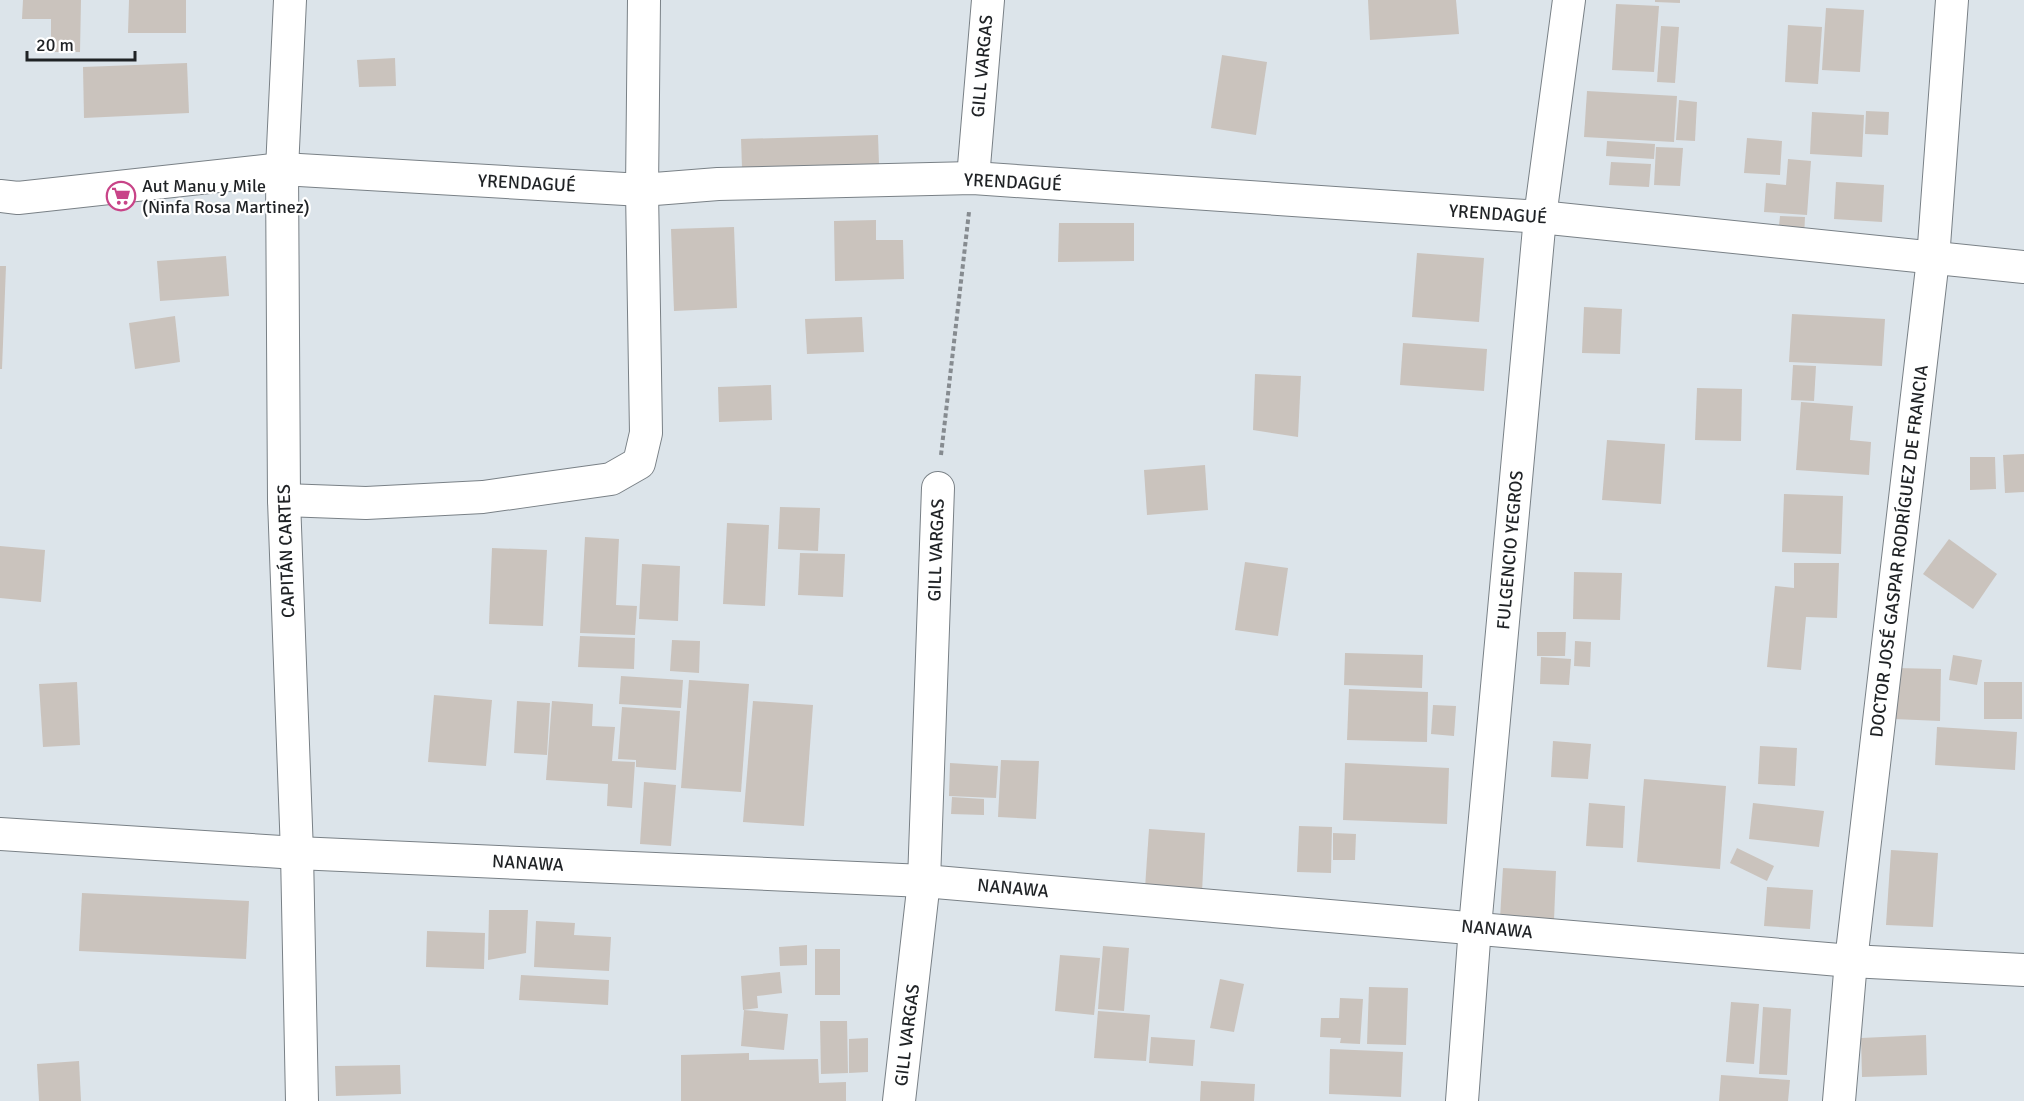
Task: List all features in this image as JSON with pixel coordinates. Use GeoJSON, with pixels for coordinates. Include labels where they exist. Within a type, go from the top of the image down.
{"type":"FeatureCollection","features":[{"type":"Feature","properties":{"kind":"street","name":"CAPITÁN CARTES"},"geometry":{"type":"LineString","coordinates":[[290,0],[282,170],[284,500],[297,853],[302,1101]]}},
{"type":"Feature","properties":{"kind":"street"},"geometry":{"type":"LineString","coordinates":[[284,500],[366,503],[483,497],[611,479],[639,463],[646,433],[642,190],[644,0]]}},
{"type":"Feature","properties":{"kind":"street","name":"GILL VARGAS"},"geometry":{"type":"LineString","coordinates":[[973,178],[988,0]]}},
{"type":"Feature","properties":{"kind":"street","name":"FULGENCIO YEGROS"},"geometry":{"type":"LineString","coordinates":[[1462,1101],[1475,927],[1540,217],[1569,0]]}},
{"type":"Feature","properties":{"kind":"street","name":"DOCTOR JOSÉ GASPAR RODRÍGUEZ DE FRANCIA"},"geometry":{"type":"LineString","coordinates":[[1839,1101],[1851,961],[1934,259],[1952,0]]}},
{"type":"Feature","properties":{"kind":"street","name":"YRENDAGUÉ"},"geometry":{"type":"LineString","coordinates":[[0,196],[18,198],[282,170],[642,190],[718,184],[973,178],[1540,217],[2024,267]]}},
{"type":"Feature","properties":{"kind":"street","name":"GILL VARGAS"},"geometry":{"type":"LineString","coordinates":[[899,1101],[924,880],[938,488]]}},
{"type":"Feature","properties":{"kind":"street","name":"NANAWA"},"geometry":{"type":"LineString","coordinates":[[0,834],[297,853],[924,880],[1851,961],[2024,970]]}},
{"type":"Feature","properties":{"kind":"path","name":"GILL VARGAS"},"geometry":{"type":"LineString","coordinates":[[938,488],[973,178]]}},
{"type":"Feature","properties":{"kind":"building"},"geometry":{"type":"Polygon","coordinates":[[[23,0],[81,0],[80,52],[51,52],[51,19],[22,19],[23,0]]]}},
{"type":"Feature","properties":{"kind":"building"},"geometry":{"type":"Polygon","coordinates":[[[129,0],[186,0],[186,33],[128,33],[129,0]]]}},
{"type":"Feature","properties":{"kind":"building"},"geometry":{"type":"Polygon","coordinates":[[[1368,0],[1456,0],[1459,34],[1370,40],[1368,0]]]}},
{"type":"Feature","properties":{"kind":"building"},"geometry":{"type":"Polygon","coordinates":[[[1655,0],[1680,0],[1680,3],[1655,2],[1655,0]]]}},
{"type":"Feature","properties":{"kind":"building"},"geometry":{"type":"Polygon","coordinates":[[[1616,4],[1659,6],[1654,72],[1612,70],[1616,4]]]}},
{"type":"Feature","properties":{"kind":"building"},"geometry":{"type":"Polygon","coordinates":[[[1826,8],[1864,10],[1860,72],[1822,70],[1826,8]]]}},
{"type":"Feature","properties":{"kind":"building"},"geometry":{"type":"Polygon","coordinates":[[[1788,25],[1822,27],[1818,84],[1785,82],[1788,25]]]}},
{"type":"Feature","properties":{"kind":"building"},"geometry":{"type":"Polygon","coordinates":[[[1661,26],[1679,27],[1675,83],[1657,82],[1661,26]]]}},
{"type":"Feature","properties":{"kind":"building"},"geometry":{"type":"Polygon","coordinates":[[[1222,55],[1267,62],[1256,135],[1211,128],[1222,55]]]}},
{"type":"Feature","properties":{"kind":"building"},"geometry":{"type":"Polygon","coordinates":[[[395,58],[396,86],[359,87],[357,60],[395,58]]]}},
{"type":"Feature","properties":{"kind":"building"},"geometry":{"type":"Polygon","coordinates":[[[187,63],[189,113],[84,118],[83,67],[187,63]]]}},
{"type":"Feature","properties":{"kind":"building"},"geometry":{"type":"Polygon","coordinates":[[[1587,91],[1677,96],[1674,142],[1584,137],[1587,91]]]}},
{"type":"Feature","properties":{"kind":"building"},"geometry":{"type":"Polygon","coordinates":[[[1679,100],[1697,102],[1695,141],[1676,140],[1679,100]]]}},
{"type":"Feature","properties":{"kind":"building"},"geometry":{"type":"Polygon","coordinates":[[[1866,111],[1889,112],[1888,135],[1865,134],[1866,111]]]}},
{"type":"Feature","properties":{"kind":"building"},"geometry":{"type":"Polygon","coordinates":[[[1812,112],[1864,115],[1862,157],[1810,154],[1812,112]]]}},
{"type":"Feature","properties":{"kind":"building"},"geometry":{"type":"Polygon","coordinates":[[[878,135],[879,164],[742,168],[741,139],[878,135]]]}},
{"type":"Feature","properties":{"kind":"building"},"geometry":{"type":"Polygon","coordinates":[[[1747,138],[1782,141],[1780,175],[1744,173],[1747,138]]]}},
{"type":"Feature","properties":{"kind":"building"},"geometry":{"type":"Polygon","coordinates":[[[1607,141],[1655,144],[1654,159],[1606,156],[1607,141]]]}},
{"type":"Feature","properties":{"kind":"building"},"geometry":{"type":"Polygon","coordinates":[[[1656,147],[1683,148],[1680,186],[1654,185],[1656,147]]]}},
{"type":"Feature","properties":{"kind":"building"},"geometry":{"type":"Polygon","coordinates":[[[1788,159],[1811,161],[1807,215],[1764,212],[1766,183],[1786,185],[1788,159]]]}},
{"type":"Feature","properties":{"kind":"building"},"geometry":{"type":"Polygon","coordinates":[[[1611,162],[1651,164],[1649,187],[1609,185],[1611,162]]]}},
{"type":"Feature","properties":{"kind":"building"},"geometry":{"type":"Polygon","coordinates":[[[1836,182],[1884,185],[1882,222],[1834,219],[1836,182]]]}},
{"type":"Feature","properties":{"kind":"building"},"geometry":{"type":"Polygon","coordinates":[[[1780,216],[1805,217],[1804,238],[1778,236],[1780,216]]]}},
{"type":"Feature","properties":{"kind":"building"},"geometry":{"type":"Polygon","coordinates":[[[876,220],[876,240],[903,240],[904,279],[835,281],[834,221],[876,220]]]}},
{"type":"Feature","properties":{"kind":"building"},"geometry":{"type":"Polygon","coordinates":[[[1059,223],[1134,223],[1134,261],[1058,262],[1059,223]]]}},
{"type":"Feature","properties":{"kind":"building"},"geometry":{"type":"Polygon","coordinates":[[[734,227],[737,308],[674,311],[671,229],[734,227]]]}},
{"type":"Feature","properties":{"kind":"building"},"geometry":{"type":"Polygon","coordinates":[[[1417,253],[1484,258],[1479,322],[1412,317],[1417,253]]]}},
{"type":"Feature","properties":{"kind":"building"},"geometry":{"type":"Polygon","coordinates":[[[226,256],[229,296],[160,301],[157,261],[226,256]]]}},
{"type":"Feature","properties":{"kind":"building"},"geometry":{"type":"Polygon","coordinates":[[[0,266],[6,266],[2,369],[0,369],[0,266]]]}},
{"type":"Feature","properties":{"kind":"building"},"geometry":{"type":"Polygon","coordinates":[[[1584,307],[1622,309],[1620,354],[1582,353],[1584,307]]]}},
{"type":"Feature","properties":{"kind":"building"},"geometry":{"type":"Polygon","coordinates":[[[1792,314],[1885,319],[1882,366],[1789,362],[1792,314]]]}},
{"type":"Feature","properties":{"kind":"building"},"geometry":{"type":"Polygon","coordinates":[[[175,316],[180,362],[135,369],[129,323],[175,316]]]}},
{"type":"Feature","properties":{"kind":"building"},"geometry":{"type":"Polygon","coordinates":[[[862,317],[864,352],[807,354],[805,319],[862,317]]]}},
{"type":"Feature","properties":{"kind":"building"},"geometry":{"type":"Polygon","coordinates":[[[1403,343],[1487,349],[1484,391],[1400,385],[1403,343]]]}},
{"type":"Feature","properties":{"kind":"building"},"geometry":{"type":"Polygon","coordinates":[[[1793,365],[1816,366],[1814,401],[1791,400],[1793,365]]]}},
{"type":"Feature","properties":{"kind":"building"},"geometry":{"type":"Polygon","coordinates":[[[1255,374],[1301,376],[1298,437],[1253,430],[1255,374]]]}},
{"type":"Feature","properties":{"kind":"building"},"geometry":{"type":"Polygon","coordinates":[[[771,385],[772,420],[719,422],[718,387],[771,385]]]}},
{"type":"Feature","properties":{"kind":"building"},"geometry":{"type":"Polygon","coordinates":[[[1697,388],[1742,389],[1741,441],[1695,440],[1697,388]]]}},
{"type":"Feature","properties":{"kind":"building"},"geometry":{"type":"Polygon","coordinates":[[[1801,402],[1853,406],[1850,440],[1871,442],[1869,475],[1796,470],[1801,402]]]}},
{"type":"Feature","properties":{"kind":"building"},"geometry":{"type":"Polygon","coordinates":[[[1607,440],[1665,444],[1661,504],[1602,500],[1607,440]]]}},
{"type":"Feature","properties":{"kind":"building"},"geometry":{"type":"Polygon","coordinates":[[[2024,454],[2024,492],[2005,493],[2003,455],[2024,454]]]}},
{"type":"Feature","properties":{"kind":"building"},"geometry":{"type":"Polygon","coordinates":[[[1970,457],[1995,457],[1996,489],[1970,490],[1970,457]]]}},
{"type":"Feature","properties":{"kind":"building"},"geometry":{"type":"Polygon","coordinates":[[[1205,465],[1208,510],[1147,515],[1144,470],[1205,465]]]}},
{"type":"Feature","properties":{"kind":"building"},"geometry":{"type":"Polygon","coordinates":[[[1784,494],[1843,496],[1841,554],[1782,552],[1784,494]]]}},
{"type":"Feature","properties":{"kind":"building"},"geometry":{"type":"Polygon","coordinates":[[[780,507],[820,508],[818,551],[778,549],[780,507]]]}},
{"type":"Feature","properties":{"kind":"building"},"geometry":{"type":"Polygon","coordinates":[[[727,523],[769,525],[765,606],[723,604],[727,523]]]}},
{"type":"Feature","properties":{"kind":"building"},"geometry":{"type":"Polygon","coordinates":[[[585,537],[619,539],[616,605],[637,606],[635,635],[580,633],[585,537]]]}},
{"type":"Feature","properties":{"kind":"building"},"geometry":{"type":"Polygon","coordinates":[[[1949,539],[1997,574],[1973,609],[1923,574],[1949,539]]]}},
{"type":"Feature","properties":{"kind":"building"},"geometry":{"type":"Polygon","coordinates":[[[0,546],[45,550],[41,602],[0,598],[0,546]]]}},
{"type":"Feature","properties":{"kind":"building"},"geometry":{"type":"Polygon","coordinates":[[[492,548],[547,550],[543,626],[489,624],[492,548]]]}},
{"type":"Feature","properties":{"kind":"building"},"geometry":{"type":"Polygon","coordinates":[[[800,553],[845,554],[843,597],[798,595],[800,553]]]}},
{"type":"Feature","properties":{"kind":"building"},"geometry":{"type":"Polygon","coordinates":[[[1245,562],[1288,568],[1278,636],[1235,630],[1245,562]]]}},
{"type":"Feature","properties":{"kind":"building"},"geometry":{"type":"Polygon","coordinates":[[[1794,563],[1839,563],[1837,618],[1806,617],[1801,670],[1767,667],[1775,586],[1794,588],[1794,563]]]}},
{"type":"Feature","properties":{"kind":"building"},"geometry":{"type":"Polygon","coordinates":[[[642,564],[680,566],[678,621],[639,619],[642,564]]]}},
{"type":"Feature","properties":{"kind":"building"},"geometry":{"type":"Polygon","coordinates":[[[1574,572],[1622,573],[1620,620],[1573,619],[1574,572]]]}},
{"type":"Feature","properties":{"kind":"building"},"geometry":{"type":"Polygon","coordinates":[[[1537,632],[1566,632],[1565,656],[1537,656],[1537,632]]]}},
{"type":"Feature","properties":{"kind":"building"},"geometry":{"type":"Polygon","coordinates":[[[580,636],[635,638],[634,669],[578,667],[580,636]]]}},
{"type":"Feature","properties":{"kind":"building"},"geometry":{"type":"Polygon","coordinates":[[[672,640],[700,641],[699,673],[670,671],[672,640]]]}},
{"type":"Feature","properties":{"kind":"building"},"geometry":{"type":"Polygon","coordinates":[[[1575,641],[1591,642],[1590,667],[1574,666],[1575,641]]]}},
{"type":"Feature","properties":{"kind":"building"},"geometry":{"type":"Polygon","coordinates":[[[1345,653],[1423,655],[1422,688],[1344,685],[1345,653]]]}},
{"type":"Feature","properties":{"kind":"building"},"geometry":{"type":"Polygon","coordinates":[[[1953,655],[1982,660],[1977,685],[1949,680],[1953,655]]]}},
{"type":"Feature","properties":{"kind":"building"},"geometry":{"type":"Polygon","coordinates":[[[1541,657],[1571,659],[1569,685],[1540,684],[1541,657]]]}},
{"type":"Feature","properties":{"kind":"building"},"geometry":{"type":"Polygon","coordinates":[[[1896,668],[1941,669],[1940,721],[1894,719],[1896,668]]]}},
{"type":"Feature","properties":{"kind":"building"},"geometry":{"type":"Polygon","coordinates":[[[621,676],[683,680],[681,708],[619,704],[621,676]]]}},
{"type":"Feature","properties":{"kind":"building"},"geometry":{"type":"Polygon","coordinates":[[[689,680],[749,684],[741,792],[681,788],[689,680]]]}},
{"type":"Feature","properties":{"kind":"building"},"geometry":{"type":"Polygon","coordinates":[[[77,682],[80,745],[43,747],[39,684],[77,682]]]}},
{"type":"Feature","properties":{"kind":"building"},"geometry":{"type":"Polygon","coordinates":[[[1984,682],[2022,682],[2022,719],[1984,719],[1984,682]]]}},
{"type":"Feature","properties":{"kind":"building"},"geometry":{"type":"Polygon","coordinates":[[[1349,689],[1428,692],[1427,742],[1347,740],[1349,689]]]}},
{"type":"Feature","properties":{"kind":"building"},"geometry":{"type":"Polygon","coordinates":[[[434,695],[492,700],[486,766],[428,762],[434,695]]]}},
{"type":"Feature","properties":{"kind":"building"},"geometry":{"type":"Polygon","coordinates":[[[517,701],[550,703],[547,755],[514,753],[517,701]]]}},
{"type":"Feature","properties":{"kind":"building"},"geometry":{"type":"Polygon","coordinates":[[[552,701],[593,704],[592,726],[615,727],[612,761],[635,762],[632,808],[607,806],[608,784],[546,780],[552,701]]]}},
{"type":"Feature","properties":{"kind":"building"},"geometry":{"type":"Polygon","coordinates":[[[753,701],[813,705],[804,826],[743,822],[753,701]]]}},
{"type":"Feature","properties":{"kind":"building"},"geometry":{"type":"Polygon","coordinates":[[[1433,705],[1456,706],[1454,736],[1431,734],[1433,705]]]}},
{"type":"Feature","properties":{"kind":"building"},"geometry":{"type":"Polygon","coordinates":[[[622,707],[680,711],[676,770],[636,767],[636,760],[618,759],[622,707]]]}},
{"type":"Feature","properties":{"kind":"building"},"geometry":{"type":"Polygon","coordinates":[[[1937,727],[2017,732],[2015,770],[1935,765],[1937,727]]]}},
{"type":"Feature","properties":{"kind":"building"},"geometry":{"type":"Polygon","coordinates":[[[1553,741],[1591,744],[1588,779],[1551,777],[1553,741]]]}},
{"type":"Feature","properties":{"kind":"building"},"geometry":{"type":"Polygon","coordinates":[[[1760,746],[1797,748],[1795,786],[1758,784],[1760,746]]]}},
{"type":"Feature","properties":{"kind":"building"},"geometry":{"type":"Polygon","coordinates":[[[1001,760],[1039,761],[1036,819],[998,817],[1001,760]]]}},
{"type":"Feature","properties":{"kind":"building"},"geometry":{"type":"Polygon","coordinates":[[[950,763],[998,766],[996,798],[949,796],[950,763]]]}},
{"type":"Feature","properties":{"kind":"building"},"geometry":{"type":"Polygon","coordinates":[[[1345,763],[1449,768],[1447,824],[1343,820],[1345,763]]]}},
{"type":"Feature","properties":{"kind":"building"},"geometry":{"type":"Polygon","coordinates":[[[1644,779],[1726,786],[1720,869],[1637,862],[1644,779]]]}},
{"type":"Feature","properties":{"kind":"building"},"geometry":{"type":"Polygon","coordinates":[[[644,782],[676,785],[671,846],[640,844],[644,782]]]}},
{"type":"Feature","properties":{"kind":"building"},"geometry":{"type":"Polygon","coordinates":[[[952,797],[984,799],[984,815],[951,814],[952,797]]]}},
{"type":"Feature","properties":{"kind":"building"},"geometry":{"type":"Polygon","coordinates":[[[1589,803],[1625,806],[1623,848],[1586,846],[1589,803]]]}},
{"type":"Feature","properties":{"kind":"building"},"geometry":{"type":"Polygon","coordinates":[[[1753,803],[1824,811],[1819,847],[1749,839],[1753,803]]]}},
{"type":"Feature","properties":{"kind":"building"},"geometry":{"type":"Polygon","coordinates":[[[1299,826],[1332,827],[1331,873],[1297,872],[1299,826]]]}},
{"type":"Feature","properties":{"kind":"building"},"geometry":{"type":"Polygon","coordinates":[[[1149,829],[1205,833],[1202,892],[1145,888],[1149,829]]]}},
{"type":"Feature","properties":{"kind":"building"},"geometry":{"type":"Polygon","coordinates":[[[1333,833],[1356,834],[1355,860],[1333,860],[1333,833]]]}},
{"type":"Feature","properties":{"kind":"building"},"geometry":{"type":"Polygon","coordinates":[[[1737,848],[1774,866],[1767,881],[1730,863],[1737,848]]]}},
{"type":"Feature","properties":{"kind":"building"},"geometry":{"type":"Polygon","coordinates":[[[1891,850],[1938,853],[1933,927],[1886,925],[1891,850]]]}},
{"type":"Feature","properties":{"kind":"building"},"geometry":{"type":"Polygon","coordinates":[[[1503,868],[1556,871],[1554,920],[1500,918],[1503,868]]]}},
{"type":"Feature","properties":{"kind":"building"},"geometry":{"type":"Polygon","coordinates":[[[1767,887],[1813,890],[1810,929],[1764,926],[1767,887]]]}},
{"type":"Feature","properties":{"kind":"building"},"geometry":{"type":"Polygon","coordinates":[[[82,893],[249,901],[246,959],[79,951],[82,893]]]}},
{"type":"Feature","properties":{"kind":"building"},"geometry":{"type":"Polygon","coordinates":[[[489,910],[528,910],[526,953],[488,960],[489,910]]]}},
{"type":"Feature","properties":{"kind":"building"},"geometry":{"type":"Polygon","coordinates":[[[536,921],[575,923],[574,935],[611,937],[609,971],[534,967],[536,921]]]}},
{"type":"Feature","properties":{"kind":"building"},"geometry":{"type":"Polygon","coordinates":[[[427,931],[485,933],[484,969],[426,967],[427,931]]]}},
{"type":"Feature","properties":{"kind":"building"},"geometry":{"type":"Polygon","coordinates":[[[807,945],[807,965],[780,966],[779,947],[807,945]]]}},
{"type":"Feature","properties":{"kind":"building"},"geometry":{"type":"Polygon","coordinates":[[[1103,946],[1129,948],[1124,1011],[1098,1009],[1103,946]]]}},
{"type":"Feature","properties":{"kind":"building"},"geometry":{"type":"Polygon","coordinates":[[[815,949],[840,949],[840,995],[815,995],[815,949]]]}},
{"type":"Feature","properties":{"kind":"building"},"geometry":{"type":"Polygon","coordinates":[[[1060,955],[1100,958],[1094,1015],[1055,1011],[1060,955]]]}},
{"type":"Feature","properties":{"kind":"building"},"geometry":{"type":"Polygon","coordinates":[[[780,972],[782,993],[757,996],[758,1008],[743,1010],[741,976],[780,972]]]}},
{"type":"Feature","properties":{"kind":"building"},"geometry":{"type":"Polygon","coordinates":[[[521,975],[609,980],[608,1005],[519,1000],[521,975]]]}},
{"type":"Feature","properties":{"kind":"building"},"geometry":{"type":"Polygon","coordinates":[[[1220,979],[1244,984],[1234,1032],[1210,1028],[1220,979]]]}},
{"type":"Feature","properties":{"kind":"building"},"geometry":{"type":"Polygon","coordinates":[[[1369,987],[1408,988],[1406,1045],[1367,1044],[1369,987]]]}},
{"type":"Feature","properties":{"kind":"building"},"geometry":{"type":"Polygon","coordinates":[[[1340,998],[1363,999],[1360,1044],[1340,1043],[1341,1038],[1320,1037],[1321,1018],[1339,1018],[1340,998]]]}},
{"type":"Feature","properties":{"kind":"building"},"geometry":{"type":"Polygon","coordinates":[[[1731,1002],[1759,1004],[1754,1064],[1726,1062],[1731,1002]]]}},
{"type":"Feature","properties":{"kind":"building"},"geometry":{"type":"Polygon","coordinates":[[[1763,1007],[1791,1009],[1787,1075],[1759,1074],[1763,1007]]]}},
{"type":"Feature","properties":{"kind":"building"},"geometry":{"type":"Polygon","coordinates":[[[744,1010],[788,1014],[784,1050],[741,1046],[744,1010]]]}},
{"type":"Feature","properties":{"kind":"building"},"geometry":{"type":"Polygon","coordinates":[[[1098,1011],[1150,1015],[1146,1061],[1094,1058],[1098,1011]]]}},
{"type":"Feature","properties":{"kind":"building"},"geometry":{"type":"Polygon","coordinates":[[[820,1021],[847,1021],[848,1073],[821,1074],[820,1021]]]}},
{"type":"Feature","properties":{"kind":"building"},"geometry":{"type":"Polygon","coordinates":[[[1926,1035],[1927,1075],[1862,1077],[1861,1038],[1926,1035]]]}},
{"type":"Feature","properties":{"kind":"building"},"geometry":{"type":"Polygon","coordinates":[[[1151,1037],[1195,1040],[1193,1066],[1149,1063],[1151,1037]]]}},
{"type":"Feature","properties":{"kind":"building"},"geometry":{"type":"Polygon","coordinates":[[[868,1038],[868,1072],[849,1073],[849,1039],[868,1038]]]}},
{"type":"Feature","properties":{"kind":"building"},"geometry":{"type":"Polygon","coordinates":[[[1330,1049],[1403,1052],[1401,1097],[1329,1094],[1330,1049]]]}},
{"type":"Feature","properties":{"kind":"building"},"geometry":{"type":"Polygon","coordinates":[[[749,1053],[749,1060],[818,1059],[819,1083],[846,1082],[846,1101],[681,1101],[681,1055],[749,1053]]]}},
{"type":"Feature","properties":{"kind":"building"},"geometry":{"type":"Polygon","coordinates":[[[79,1061],[81,1101],[39,1101],[37,1064],[79,1061]]]}},
{"type":"Feature","properties":{"kind":"building"},"geometry":{"type":"Polygon","coordinates":[[[400,1065],[401,1094],[336,1096],[335,1066],[400,1065]]]}},
{"type":"Feature","properties":{"kind":"building"},"geometry":{"type":"Polygon","coordinates":[[[1721,1075],[1790,1080],[1788,1101],[1719,1101],[1721,1075]]]}},
{"type":"Feature","properties":{"kind":"building"},"geometry":{"type":"Polygon","coordinates":[[[1201,1081],[1255,1084],[1254,1101],[1200,1101],[1201,1081]]]}},
{"type":"Feature","properties":{"kind":"place","name":"Aut Manu y Mile (Ninfa Rosa Martinez)"},"geometry":{"type":"Point","coordinates":[121,196]}}]}
